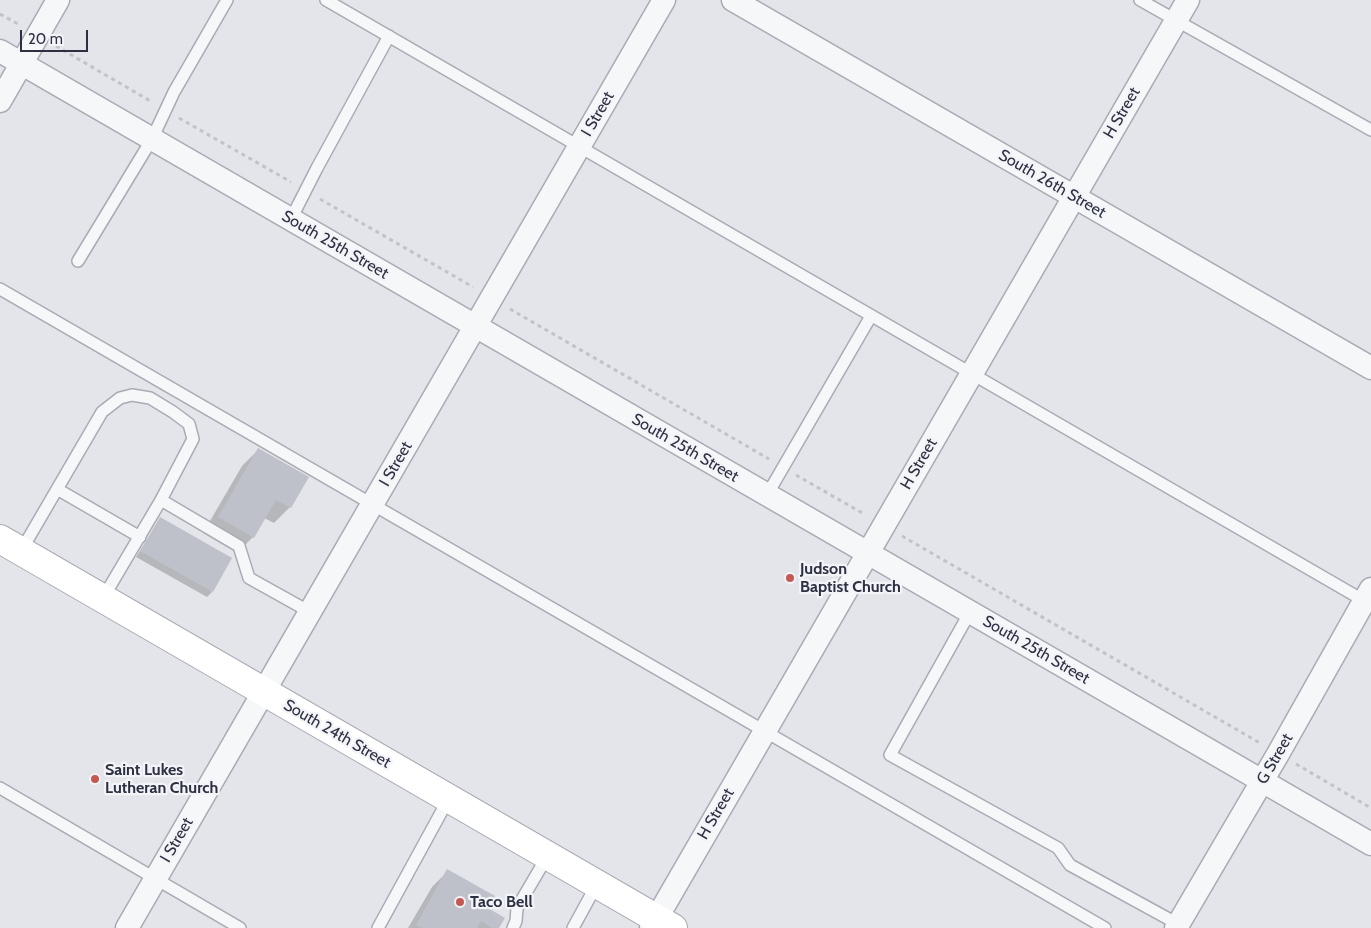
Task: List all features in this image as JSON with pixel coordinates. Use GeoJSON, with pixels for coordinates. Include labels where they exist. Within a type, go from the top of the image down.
{"type":"FeatureCollection","features":[{"type":"Feature","properties":{"kind":"main road","name":"South 24th Street"},"geometry":{"type":"LineString","coordinates":[[10,545],[598,884],[660,925]]}},
{"type":"Feature","properties":{"kind":"street"},"geometry":{"type":"LineString","coordinates":[[0,101],[58,0]]}},
{"type":"Feature","properties":{"kind":"street","name":"I Street"},"geometry":{"type":"LineString","coordinates":[[127,928],[374,503],[451,365],[476,326],[664,0]]}},
{"type":"Feature","properties":{"kind":"street","name":"South 26th Street"},"geometry":{"type":"LineString","coordinates":[[733,0],[1371,368]]}},
{"type":"Feature","properties":{"kind":"street","name":"H Street"},"geometry":{"type":"LineString","coordinates":[[660,925],[764,731],[1188,0]]}},
{"type":"Feature","properties":{"kind":"street","name":"South 25th Street"},"geometry":{"type":"LineString","coordinates":[[0,50],[1371,844]]}},
{"type":"Feature","properties":{"kind":"street","name":"G Street"},"geometry":{"type":"LineString","coordinates":[[1177,926],[1369,598]]}},
{"type":"Feature","properties":{"kind":"lane"},"geometry":{"type":"LineString","coordinates":[[78,261],[152,139],[226,0]]}},
{"type":"Feature","properties":{"kind":"lane"},"geometry":{"type":"LineString","coordinates":[[326,0],[971,374],[1369,598]]}},
{"type":"Feature","properties":{"kind":"lane"},"geometry":{"type":"LineString","coordinates":[[1140,0],[1371,130]]}},
{"type":"Feature","properties":{"kind":"lane"},"geometry":{"type":"LineString","coordinates":[[291,220],[389,36]]}},
{"type":"Feature","properties":{"kind":"lane"},"geometry":{"type":"LineString","coordinates":[[0,289],[374,503],[1105,928]]}},
{"type":"Feature","properties":{"kind":"lane"},"geometry":{"type":"LineString","coordinates":[[767,495],[871,316]]}},
{"type":"Feature","properties":{"kind":"lane"},"geometry":{"type":"LineString","coordinates":[[10,545],[57,489],[102,412],[120,398],[132,395],[150,398],[189,424],[193,439],[161,500],[103,599]]}},
{"type":"Feature","properties":{"kind":"lane"},"geometry":{"type":"LineString","coordinates":[[57,489],[140,537]]}},
{"type":"Feature","properties":{"kind":"lane"},"geometry":{"type":"LineString","coordinates":[[161,500],[239,546],[249,578],[310,612]]}},
{"type":"Feature","properties":{"kind":"lane"},"geometry":{"type":"LineString","coordinates":[[970,612],[890,755],[1058,848],[1070,865],[1177,926]]}},
{"type":"Feature","properties":{"kind":"lane"},"geometry":{"type":"LineString","coordinates":[[0,788],[240,928]]}},
{"type":"Feature","properties":{"kind":"lane"},"geometry":{"type":"LineString","coordinates":[[378,928],[449,798]]}},
{"type":"Feature","properties":{"kind":"lane"},"geometry":{"type":"LineString","coordinates":[[512,928],[516,921],[517,908],[548,856]]}},
{"type":"Feature","properties":{"kind":"lane"},"geometry":{"type":"LineString","coordinates":[[573,928],[598,884]]}},
{"type":"Feature","properties":{"kind":"path"},"geometry":{"type":"LineString","coordinates":[[0,14],[1371,808]]}},
{"type":"Feature","properties":{"kind":"building"},"geometry":{"type":"Polygon","coordinates":[[[258,448],[309,477],[291,508],[276,500],[254,538],[218,517],[258,448]]]}},
{"type":"Feature","properties":{"kind":"building"},"geometry":{"type":"Polygon","coordinates":[[[160,517],[232,558],[213,592],[140,551],[160,517]]]}},
{"type":"Feature","properties":{"kind":"building","name":"Taco Bell"},"geometry":{"type":"Polygon","coordinates":[[[447,869],[495,896],[488,908],[505,918],[499,928],[492,928],[481,921],[477,928],[422,928],[416,925],[447,869]]]}},
{"type":"Feature","properties":{"kind":"place","name":"Judson Baptist Church"},"geometry":{"type":"Point","coordinates":[790,578]}},
{"type":"Feature","properties":{"kind":"place","name":"Saint Lukes Lutheran Church"},"geometry":{"type":"Point","coordinates":[95,779]}},
{"type":"Feature","properties":{"kind":"place","name":"Taco Bell"},"geometry":{"type":"Point","coordinates":[460,902]}}]}
